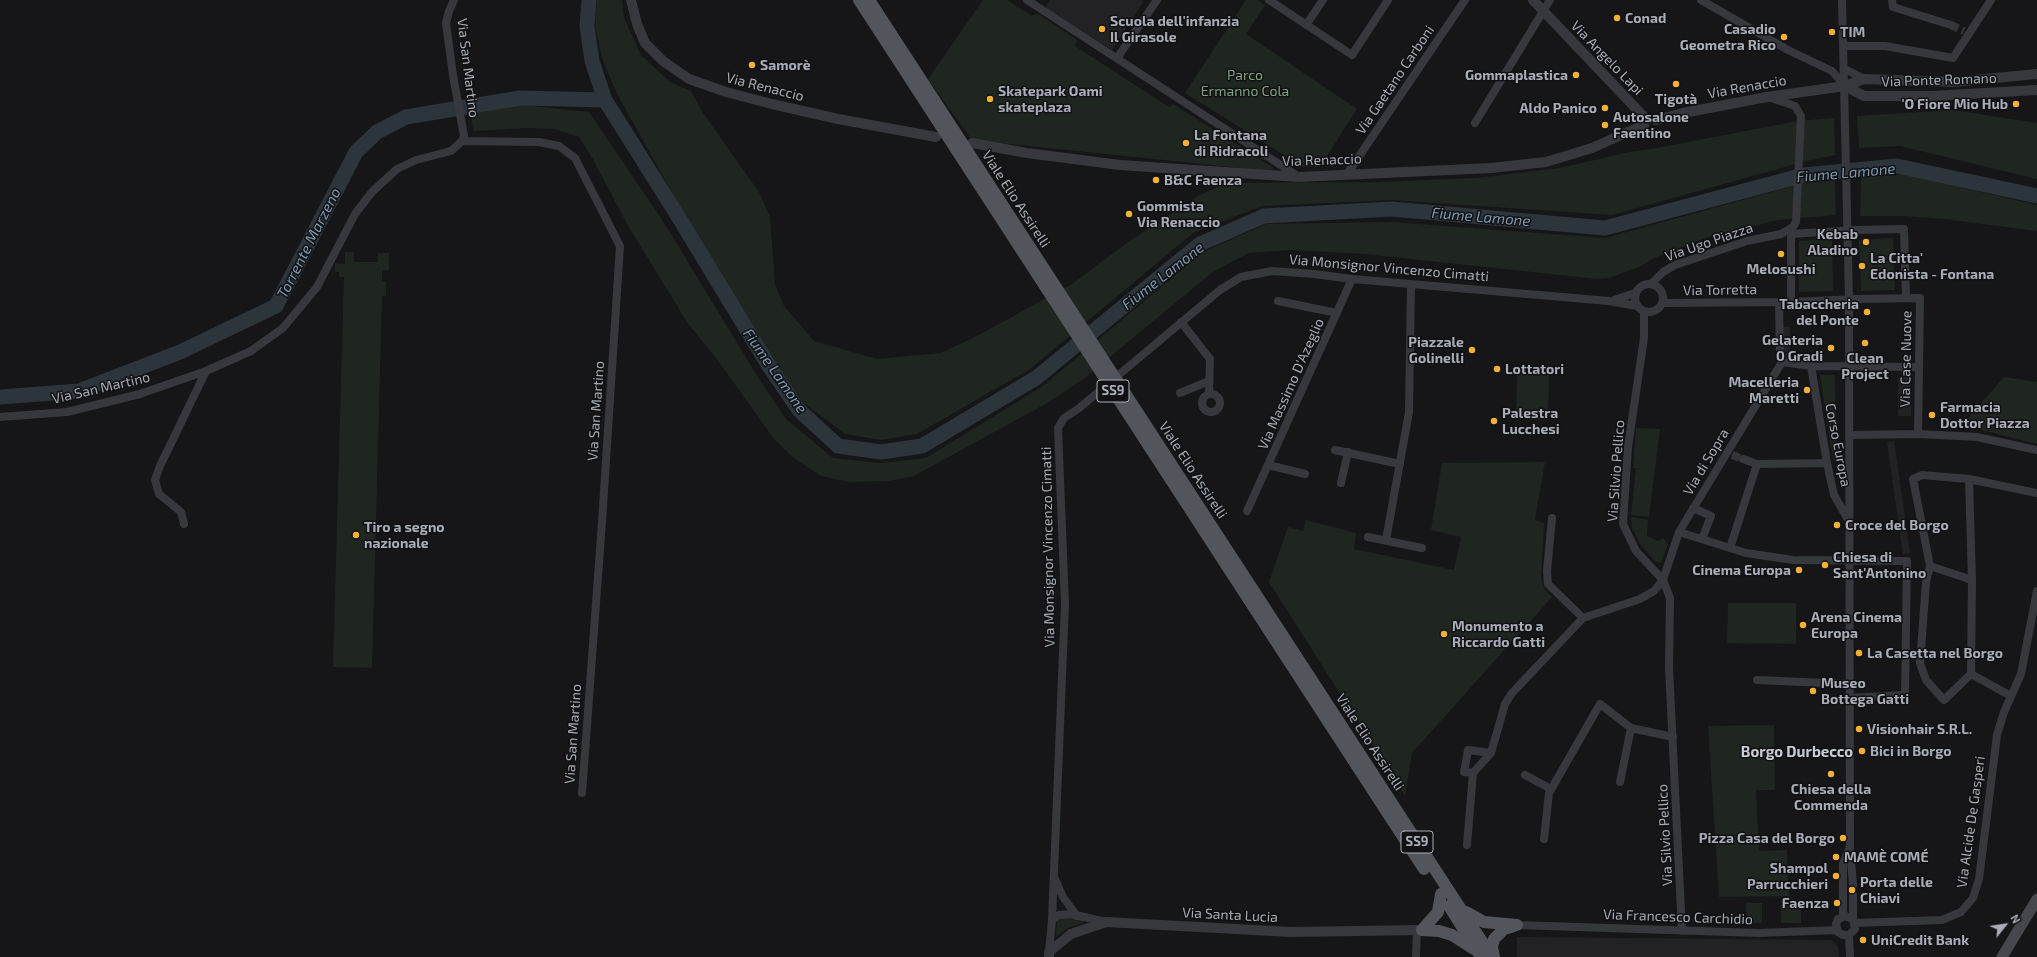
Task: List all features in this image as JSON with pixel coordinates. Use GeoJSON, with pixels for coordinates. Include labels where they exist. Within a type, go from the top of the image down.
{"type":"FeatureCollection","features":[{"type":"Feature","properties":{"kind":"main road","name":"Viale Elio Assirelli"},"geometry":{"type":"LineString","coordinates":[[859,0],[1371,779],[1493,957]]}},
{"type":"Feature","properties":{"kind":"main road","name":"Viale Elio Assirelli"},"geometry":{"type":"LineString","coordinates":[[869,0],[1371,779],[1480,955]]}},
{"type":"Feature","properties":{"kind":"main road"},"geometry":{"type":"LineString","coordinates":[[1419,930],[1438,912],[1441,894]]}},
{"type":"Feature","properties":{"kind":"main road"},"geometry":{"type":"LineString","coordinates":[[2002,957],[2037,899]]}},
{"type":"Feature","properties":{"kind":"main road"},"geometry":{"type":"LineString","coordinates":[[1460,908],[1474,918],[1484,922],[1518,925]]}},
{"type":"Feature","properties":{"kind":"main road"},"geometry":{"type":"LineString","coordinates":[[1493,957],[1492,947],[1494,939],[1504,929],[1518,925]]}},
{"type":"Feature","properties":{"kind":"main road"},"geometry":{"type":"LineString","coordinates":[[1419,930],[1439,931],[1452,935],[1480,955]]}},
{"type":"Feature","properties":{"kind":"street","name":"Via San Martino"},"geometry":{"type":"LineString","coordinates":[[454,0],[448,11],[446,23],[463,138]]}},
{"type":"Feature","properties":{"kind":"street","name":"Via Renaccio"},"geometry":{"type":"LineString","coordinates":[[631,0],[637,24],[645,42],[663,61],[689,79],[726,92],[772,104],[838,119],[936,136]]}},
{"type":"Feature","properties":{"kind":"street"},"geometry":{"type":"LineString","coordinates":[[1027,0],[1299,177]]}},
{"type":"Feature","properties":{"kind":"street"},"geometry":{"type":"LineString","coordinates":[[1117,58],[1157,0]]}},
{"type":"Feature","properties":{"kind":"street"},"geometry":{"type":"LineString","coordinates":[[1269,0],[1352,55],[1388,0]]}},
{"type":"Feature","properties":{"kind":"street"},"geometry":{"type":"LineString","coordinates":[[1306,25],[1323,0]]}},
{"type":"Feature","properties":{"kind":"street","name":"Via Gaetano Carboni"},"geometry":{"type":"LineString","coordinates":[[1347,174],[1465,0]]}},
{"type":"Feature","properties":{"kind":"street","name":"Via Angelo Lapi"},"geometry":{"type":"LineString","coordinates":[[1533,0],[1644,121]]}},
{"type":"Feature","properties":{"kind":"street"},"geometry":{"type":"LineString","coordinates":[[1475,123],[1550,0]]}},
{"type":"Feature","properties":{"kind":"street"},"geometry":{"type":"LineString","coordinates":[[1701,0],[1788,50],[1832,71],[1844,86]]}},
{"type":"Feature","properties":{"kind":"street","name":"Corso Europa"},"geometry":{"type":"LineString","coordinates":[[1842,0],[1845,69],[1844,110],[1848,231],[1850,435],[1849,698],[1846,738],[1850,848],[1853,885]]}},
{"type":"Feature","properties":{"kind":"street"},"geometry":{"type":"LineString","coordinates":[[1892,0],[1893,7],[1951,25]]}},
{"type":"Feature","properties":{"kind":"street"},"geometry":{"type":"LineString","coordinates":[[1844,46],[1885,46],[1953,58],[1967,32],[1991,0]]}},
{"type":"Feature","properties":{"kind":"street"},"geometry":{"type":"LineString","coordinates":[[1845,69],[1864,79],[1954,82],[2037,74]]}},
{"type":"Feature","properties":{"kind":"street","name":"Via Renaccio"},"geometry":{"type":"LineString","coordinates":[[972,143],[1027,153],[1120,165],[1299,177],[1491,168],[1546,162],[1592,148],[1644,121],[1650,115],[1656,120],[1683,113],[1767,97],[1844,86],[1864,79]]}},
{"type":"Feature","properties":{"kind":"street"},"geometry":{"type":"LineString","coordinates":[[1864,79],[1864,96]]}},
{"type":"Feature","properties":{"kind":"street","name":"Via Ponte Romano"},"geometry":{"type":"LineString","coordinates":[[1844,86],[1864,96],[1932,96],[2037,90]]}},
{"type":"Feature","properties":{"kind":"street","name":"Via Ugo Piazza"},"geometry":{"type":"LineString","coordinates":[[1651,284],[1663,272],[1675,265],[1747,240],[1781,234],[1793,227],[1797,219],[1801,116],[1795,106],[1767,97]]}},
{"type":"Feature","properties":{"kind":"street","name":"Via San Martino"},"geometry":{"type":"LineString","coordinates":[[0,417],[67,412],[140,394],[206,371],[251,351],[284,328],[317,287],[355,214],[372,192],[397,169],[416,160],[450,150],[463,138],[539,142],[559,146],[575,158],[620,246],[582,793]]}},
{"type":"Feature","properties":{"kind":"street"},"geometry":{"type":"LineString","coordinates":[[1791,302],[1791,234],[1848,231],[1904,229],[1906,297]]}},
{"type":"Feature","properties":{"kind":"street","name":"Via Monsignor Vincenzo Cimatti"},"geometry":{"type":"LineString","coordinates":[[1049,954],[1052,920],[1065,604],[1058,428],[1064,418],[1078,409],[1220,290],[1242,277],[1272,271],[1609,300],[1637,306],[1644,311],[1653,312]]}},
{"type":"Feature","properties":{"kind":"street","name":"Via Massimo D'Azeglio"},"geometry":{"type":"LineString","coordinates":[[1247,511],[1352,279]]}},
{"type":"Feature","properties":{"kind":"street"},"geometry":{"type":"LineString","coordinates":[[1386,540],[1409,412],[1412,284]]}},
{"type":"Feature","properties":{"kind":"street"},"geometry":{"type":"LineString","coordinates":[[1651,284],[1661,291],[1662,303],[1653,312]]}},
{"type":"Feature","properties":{"kind":"street","name":"Via Monsignor Vincenzo Cimatti"},"geometry":{"type":"LineString","coordinates":[[1609,300],[1635,294],[1643,285],[1651,284]]}},
{"type":"Feature","properties":{"kind":"street"},"geometry":{"type":"LineString","coordinates":[[1635,294],[1637,306]]}},
{"type":"Feature","properties":{"kind":"street","name":"Via Torretta"},"geometry":{"type":"LineString","coordinates":[[1662,303],[1791,302],[1906,297]]}},
{"type":"Feature","properties":{"kind":"street","name":"Via Case Nuove"},"geometry":{"type":"LineString","coordinates":[[1906,297],[1920,298],[1918,434]]}},
{"type":"Feature","properties":{"kind":"street","name":"Via Massimo D'Azeglio"},"geometry":{"type":"LineString","coordinates":[[1278,301],[1337,313]]}},
{"type":"Feature","properties":{"kind":"street"},"geometry":{"type":"LineString","coordinates":[[1779,302],[1780,356],[1782,362],[1811,366],[1920,367]]}},
{"type":"Feature","properties":{"kind":"street","name":"Via Silvio Pellico"},"geometry":{"type":"LineString","coordinates":[[1644,311],[1644,338],[1628,447],[1623,524],[1636,551],[1663,580],[1670,598],[1669,668],[1682,931]]}},
{"type":"Feature","properties":{"kind":"street","name":"Via Silvio Pellico"},"geometry":{"type":"LineString","coordinates":[[1644,338],[1653,312]]}},
{"type":"Feature","properties":{"kind":"street"},"geometry":{"type":"LineString","coordinates":[[1181,322],[1210,359],[1209,394]]}},
{"type":"Feature","properties":{"kind":"street","name":"Via di Sopra"},"geometry":{"type":"LineString","coordinates":[[1663,580],[1679,532],[1693,508],[1730,454],[1744,423],[1782,362]]}},
{"type":"Feature","properties":{"kind":"street","name":"Corso Europa"},"geometry":{"type":"LineString","coordinates":[[1811,366],[1827,463],[1834,495],[1850,524]]}},
{"type":"Feature","properties":{"kind":"street"},"geometry":{"type":"LineString","coordinates":[[184,524],[181,512],[159,494],[155,480],[160,466],[206,371]]}},
{"type":"Feature","properties":{"kind":"street"},"geometry":{"type":"LineString","coordinates":[[1180,393],[1210,381]]}},
{"type":"Feature","properties":{"kind":"street"},"geometry":{"type":"LineString","coordinates":[[1850,435],[1918,434],[1977,437],[2037,450]]}},
{"type":"Feature","properties":{"kind":"street"},"geometry":{"type":"LineString","coordinates":[[1335,450],[1400,464]]}},
{"type":"Feature","properties":{"kind":"street"},"geometry":{"type":"LineString","coordinates":[[1341,483],[1348,452]]}},
{"type":"Feature","properties":{"kind":"street"},"geometry":{"type":"LineString","coordinates":[[1743,459],[1757,464],[1827,463]]}},
{"type":"Feature","properties":{"kind":"street"},"geometry":{"type":"LineString","coordinates":[[1730,548],[1757,464]]}},
{"type":"Feature","properties":{"kind":"street","name":"Via Massimo D'Azeglio"},"geometry":{"type":"LineString","coordinates":[[1268,465],[1305,474]]}},
{"type":"Feature","properties":{"kind":"street"},"geometry":{"type":"LineString","coordinates":[[1969,479],[1972,580],[1971,674],[1944,700],[1926,680],[1920,663],[1926,582],[1930,566],[1913,479],[1922,475],[1969,479],[2037,493]]}},
{"type":"Feature","properties":{"kind":"street"},"geometry":{"type":"LineString","coordinates":[[1693,508],[1711,516],[1702,539]]}},
{"type":"Feature","properties":{"kind":"street"},"geometry":{"type":"LineString","coordinates":[[1552,518],[1547,571],[1548,584],[1583,618]]}},
{"type":"Feature","properties":{"kind":"street"},"geometry":{"type":"LineString","coordinates":[[1679,532],[1746,553],[1792,560],[1850,559],[1907,561],[1905,696],[1849,698]]}},
{"type":"Feature","properties":{"kind":"street"},"geometry":{"type":"LineString","coordinates":[[1368,537],[1422,548]]}},
{"type":"Feature","properties":{"kind":"street"},"geometry":{"type":"LineString","coordinates":[[1930,566],[1972,580]]}},
{"type":"Feature","properties":{"kind":"street"},"geometry":{"type":"LineString","coordinates":[[1467,845],[1473,773],[1491,753],[1505,704],[1512,693],[1583,618],[1640,599],[1654,591],[1663,580]]}},
{"type":"Feature","properties":{"kind":"street","name":"Via Alcide De Gasperi"},"geometry":{"type":"LineString","coordinates":[[1854,921],[1942,920],[1961,912],[1973,898],[1979,879],[1997,734],[2021,674],[2037,591]]}},
{"type":"Feature","properties":{"kind":"street"},"geometry":{"type":"LineString","coordinates":[[1971,674],[2011,696]]}},
{"type":"Feature","properties":{"kind":"street"},"geometry":{"type":"LineString","coordinates":[[1758,680],[1849,684]]}},
{"type":"Feature","properties":{"kind":"street"},"geometry":{"type":"LineString","coordinates":[[1544,839],[1549,793],[1600,704],[1631,728],[1673,737]]}},
{"type":"Feature","properties":{"kind":"street"},"geometry":{"type":"LineString","coordinates":[[1620,782],[1631,728]]}},
{"type":"Feature","properties":{"kind":"street"},"geometry":{"type":"LineString","coordinates":[[1473,773],[1464,772],[1468,750],[1491,753]]}},
{"type":"Feature","properties":{"kind":"street"},"geometry":{"type":"LineString","coordinates":[[1525,775],[1551,789]]}},
{"type":"Feature","properties":{"kind":"street","name":"Corso Europa"},"geometry":{"type":"LineString","coordinates":[[1843,917],[1843,864],[1850,848]]}},
{"type":"Feature","properties":{"kind":"street","name":"Via Monsignor Vincenzo Cimatti"},"geometry":{"type":"LineString","coordinates":[[1054,876],[1063,897],[1077,916]]}},
{"type":"Feature","properties":{"kind":"street"},"geometry":{"type":"LineString","coordinates":[[1853,895],[1854,921],[1854,931],[1849,935],[1841,934],[1837,930],[1837,922],[1843,917],[1854,921]]}},
{"type":"Feature","properties":{"kind":"street"},"geometry":{"type":"LineString","coordinates":[[1052,920],[1065,914],[1106,922]]}},
{"type":"Feature","properties":{"kind":"street","name":"Via Santa Lucia"},"geometry":{"type":"LineString","coordinates":[[1049,954],[1071,934],[1106,922],[1291,932],[1419,930]]}},
{"type":"Feature","properties":{"kind":"street","name":"Via Francesco Carchidio"},"geometry":{"type":"LineString","coordinates":[[1518,925],[1759,933],[1837,930]]}},
{"type":"Feature","properties":{"kind":"street"},"geometry":{"type":"LineString","coordinates":[[1416,957],[1419,930]]}},
{"type":"Feature","properties":{"kind":"street"},"geometry":{"type":"LineString","coordinates":[[1849,935],[1850,957]]}},
{"type":"Feature","properties":{"kind":"shaded area","name":"Scuola dell'infanzia Il Girasole"},"geometry":{"type":"Polygon","coordinates":[[[1050,0],[1144,1],[1112,50],[1045,7],[1050,0]]]}},
{"type":"Feature","properties":{"kind":"shaded area"},"geometry":{"type":"Polygon","coordinates":[[[1783,327],[1790,327],[1790,358],[1783,358],[1783,327]]]}},
{"type":"Feature","properties":{"kind":"shaded area"},"geometry":{"type":"Polygon","coordinates":[[[1898,377],[1911,377],[1911,416],[1898,416],[1898,377]]]}},
{"type":"Feature","properties":{"kind":"shaded area"},"geometry":{"type":"Polygon","coordinates":[[[1894,441],[1910,553],[1903,554],[1887,442],[1894,441]]]}},
{"type":"Feature","properties":{"kind":"shaded area"},"geometry":{"type":"Polygon","coordinates":[[[1517,937],[1832,940],[1838,946],[1839,957],[1517,957],[1517,937]]]}},
{"type":"Feature","properties":{"kind":"green space"},"geometry":{"type":"Polygon","coordinates":[[[597,0],[622,0],[624,18],[641,55],[670,82],[691,91],[703,113],[759,192],[770,217],[775,284],[784,306],[814,341],[877,359],[941,353],[977,336],[1072,284],[1128,242],[1200,195],[1227,183],[1379,182],[1476,178],[1560,168],[1629,152],[1797,121],[1834,118],[1835,155],[1803,162],[1612,215],[1392,200],[1262,206],[1193,233],[1030,369],[917,434],[882,440],[845,434],[805,404],[774,362],[682,210],[617,94],[602,58],[595,26],[597,0]]]}},
{"type":"Feature","properties":{"kind":"green space"},"geometry":{"type":"Polygon","coordinates":[[[983,0],[1007,0],[1032,16],[1037,13],[1077,40],[1075,46],[1169,107],[1173,104],[1274,168],[1269,171],[972,140],[928,79],[983,0]]]}},
{"type":"Feature","properties":{"kind":"green space","name":"Parco Ermanno Cola"},"geometry":{"type":"Polygon","coordinates":[[[1246,0],[1257,0],[1265,5],[1246,34],[1357,109],[1320,167],[1303,167],[1185,93],[1246,0]]]}},
{"type":"Feature","properties":{"kind":"green space"},"geometry":{"type":"Polygon","coordinates":[[[521,105],[589,112],[663,221],[756,374],[786,419],[833,458],[882,463],[926,458],[1043,386],[1203,252],[1266,224],[1392,222],[1605,238],[1804,183],[1835,179],[1836,215],[1778,220],[1708,237],[1654,258],[1641,266],[1609,278],[1597,279],[1365,254],[1291,250],[1249,253],[1214,271],[1082,380],[1049,402],[914,476],[889,481],[849,482],[821,476],[795,459],[774,439],[719,362],[687,322],[627,224],[594,161],[579,137],[555,129],[526,128],[473,131],[471,113],[521,105]]]}},
{"type":"Feature","properties":{"kind":"green space"},"geometry":{"type":"Polygon","coordinates":[[[1953,110],[2037,123],[2037,179],[1900,146],[1859,148],[1857,116],[1953,110]]]}},
{"type":"Feature","properties":{"kind":"green space"},"geometry":{"type":"Polygon","coordinates":[[[1903,174],[2037,205],[2037,231],[1944,219],[1905,216],[1860,216],[1861,177],[1903,174]]]}},
{"type":"Feature","properties":{"kind":"green space"},"geometry":{"type":"Polygon","coordinates":[[[1893,238],[1895,290],[1861,291],[1859,240],[1893,238]]]}},
{"type":"Feature","properties":{"kind":"green space"},"geometry":{"type":"Polygon","coordinates":[[[1832,239],[1833,291],[1799,292],[1799,241],[1832,239]]]}},
{"type":"Feature","properties":{"kind":"green space","name":"Tiro a segno nazionale"},"geometry":{"type":"Polygon","coordinates":[[[345,252],[354,252],[354,262],[378,262],[378,253],[389,253],[389,270],[382,270],[382,281],[386,282],[386,296],[382,296],[372,668],[333,667],[344,277],[339,277],[339,272],[335,272],[335,263],[345,264],[345,252]]]}},
{"type":"Feature","properties":{"kind":"green space"},"geometry":{"type":"Polygon","coordinates":[[[1517,371],[1549,372],[1548,420],[1516,419],[1517,371]]]}},
{"type":"Feature","properties":{"kind":"green space"},"geometry":{"type":"Polygon","coordinates":[[[1820,375],[1835,375],[1837,460],[1833,460],[1820,375]]]}},
{"type":"Feature","properties":{"kind":"green space"},"geometry":{"type":"Polygon","coordinates":[[[2004,377],[2037,382],[2037,444],[1962,425],[2004,377]]]}},
{"type":"Feature","properties":{"kind":"green space"},"geometry":{"type":"Polygon","coordinates":[[[1636,428],[1660,429],[1649,517],[1631,515],[1636,469],[1645,470],[1633,468],[1636,428]]]}},
{"type":"Feature","properties":{"kind":"green space"},"geometry":{"type":"Polygon","coordinates":[[[1545,462],[1535,520],[1544,523],[1541,578],[1545,590],[1552,597],[1412,753],[1405,796],[1269,582],[1288,527],[1303,531],[1306,520],[1356,533],[1354,549],[1454,570],[1461,537],[1431,530],[1442,463],[1545,462]]]}},
{"type":"Feature","properties":{"kind":"green space"},"geometry":{"type":"Polygon","coordinates":[[[1631,517],[1648,520],[1647,536],[1658,541],[1663,538],[1668,544],[1661,563],[1655,561],[1640,544],[1632,528],[1631,517]]]}},
{"type":"Feature","properties":{"kind":"green space"},"geometry":{"type":"Polygon","coordinates":[[[1728,603],[1796,603],[1796,644],[1727,643],[1728,603]]]}},
{"type":"Feature","properties":{"kind":"green space"},"geometry":{"type":"Polygon","coordinates":[[[1774,725],[1775,790],[1756,790],[1759,851],[1787,850],[1789,896],[1719,897],[1708,726],[1774,725]]]}},
{"type":"Feature","properties":{"kind":"green space"},"geometry":{"type":"Polygon","coordinates":[[[1781,901],[1801,901],[1801,923],[1781,923],[1781,901]]]}},
{"type":"Feature","properties":{"kind":"green space"},"geometry":{"type":"Polygon","coordinates":[[[1746,903],[1762,903],[1762,923],[1747,923],[1746,903]]]}},
{"type":"Feature","properties":{"kind":"green space"},"geometry":{"type":"Polygon","coordinates":[[[1073,917],[1084,920],[1084,923],[1068,928],[1056,937],[1057,921],[1063,918],[1073,917]]]}},
{"type":"Feature","properties":{"kind":"waterway","name":"Fiume Lamone"},"geometry":{"type":"LineString","coordinates":[[589,0],[587,26],[592,61],[605,100],[769,366],[799,410],[838,446],[881,452],[922,446],[1036,378],[1200,244],[1264,216],[1392,209],[1605,228],[1804,175],[1897,166],[2037,196]]}},
{"type":"Feature","properties":{"kind":"waterway","name":"Torrente Marzeno"},"geometry":{"type":"LineString","coordinates":[[0,397],[79,391],[180,352],[276,306],[356,152],[377,132],[406,117],[520,98],[605,100]]}},
{"type":"Feature","properties":{"kind":"tunnel"},"geometry":{"type":"LineString","coordinates":[[1951,25],[1964,31]]}},
{"type":"Feature","properties":{"kind":"tunnel"},"geometry":{"type":"LineString","coordinates":[[1732,455],[1743,459]]}},
{"type":"Feature","properties":{"kind":"place","name":"Conad"},"geometry":{"type":"Point","coordinates":[1617,18]}},
{"type":"Feature","properties":{"kind":"place","name":"Scuola dell'infanzia Il Girasole"},"geometry":{"type":"Point","coordinates":[1102,29]}},
{"type":"Feature","properties":{"kind":"place","name":"TIM"},"geometry":{"type":"Point","coordinates":[1832,32]}},
{"type":"Feature","properties":{"kind":"place","name":"Casadio Geometra Rico"},"geometry":{"type":"Point","coordinates":[1784,37]}},
{"type":"Feature","properties":{"kind":"place","name":"Samorè"},"geometry":{"type":"Point","coordinates":[752,65]}},
{"type":"Feature","properties":{"kind":"place","name":"Gommaplastica"},"geometry":{"type":"Point","coordinates":[1576,75]}},
{"type":"Feature","properties":{"kind":"place","name":"Tigotà"},"geometry":{"type":"Point","coordinates":[1676,84]}},
{"type":"Feature","properties":{"kind":"place","name":"Skatepark Oami skateplaza"},"geometry":{"type":"Point","coordinates":[990,99]}},
{"type":"Feature","properties":{"kind":"place","name":"'O Fiore Mio Hub"},"geometry":{"type":"Point","coordinates":[2016,104]}},
{"type":"Feature","properties":{"kind":"place","name":"Aldo Panico"},"geometry":{"type":"Point","coordinates":[1605,108]}},
{"type":"Feature","properties":{"kind":"place","name":"Autosalone Faentino"},"geometry":{"type":"Point","coordinates":[1605,125]}},
{"type":"Feature","properties":{"kind":"place","name":"La Fontana di Ridracoli"},"geometry":{"type":"Point","coordinates":[1186,143]}},
{"type":"Feature","properties":{"kind":"place","name":"B&C Faenza"},"geometry":{"type":"Point","coordinates":[1156,180]}},
{"type":"Feature","properties":{"kind":"place","name":"Gommista Via Renaccio"},"geometry":{"type":"Point","coordinates":[1129,214]}},
{"type":"Feature","properties":{"kind":"place","name":"Kebab Aladino"},"geometry":{"type":"Point","coordinates":[1866,242]}},
{"type":"Feature","properties":{"kind":"place","name":"Melosushi"},"geometry":{"type":"Point","coordinates":[1781,254]}},
{"type":"Feature","properties":{"kind":"place","name":"La Citta' Edonista - Fontana"},"geometry":{"type":"Point","coordinates":[1862,266]}},
{"type":"Feature","properties":{"kind":"place","name":"Tabaccheria del Ponte"},"geometry":{"type":"Point","coordinates":[1867,312]}},
{"type":"Feature","properties":{"kind":"place","name":"Clean Project"},"geometry":{"type":"Point","coordinates":[1865,343]}},
{"type":"Feature","properties":{"kind":"place","name":"Gelateria 0 Gradi"},"geometry":{"type":"Point","coordinates":[1831,348]}},
{"type":"Feature","properties":{"kind":"place","name":"Piazzale Golinelli"},"geometry":{"type":"Point","coordinates":[1472,350]}},
{"type":"Feature","properties":{"kind":"place","name":"Lottatori"},"geometry":{"type":"Point","coordinates":[1497,369]}},
{"type":"Feature","properties":{"kind":"place","name":"Macelleria Maretti"},"geometry":{"type":"Point","coordinates":[1807,390]}},
{"type":"Feature","properties":{"kind":"place","name":"Farmacia Dottor Piazza"},"geometry":{"type":"Point","coordinates":[1932,415]}},
{"type":"Feature","properties":{"kind":"place","name":"Palestra Lucchesi"},"geometry":{"type":"Point","coordinates":[1494,421]}},
{"type":"Feature","properties":{"kind":"place","name":"Croce del Borgo"},"geometry":{"type":"Point","coordinates":[1837,525]}},
{"type":"Feature","properties":{"kind":"place","name":"Tiro a segno nazionale"},"geometry":{"type":"Point","coordinates":[356,535]}},
{"type":"Feature","properties":{"kind":"place","name":"Chiesa di Sant'Antonino"},"geometry":{"type":"Point","coordinates":[1825,565]}},
{"type":"Feature","properties":{"kind":"place","name":"Cinema Europa"},"geometry":{"type":"Point","coordinates":[1799,570]}},
{"type":"Feature","properties":{"kind":"place","name":"Arena Cinema Europa"},"geometry":{"type":"Point","coordinates":[1803,625]}},
{"type":"Feature","properties":{"kind":"place","name":"Monumento a Riccardo Gatti"},"geometry":{"type":"Point","coordinates":[1444,634]}},
{"type":"Feature","properties":{"kind":"place","name":"La Casetta nel Borgo"},"geometry":{"type":"Point","coordinates":[1859,653]}},
{"type":"Feature","properties":{"kind":"place","name":"Museo Bottega Gatti"},"geometry":{"type":"Point","coordinates":[1813,691]}},
{"type":"Feature","properties":{"kind":"place","name":"Visionhair S.R.L."},"geometry":{"type":"Point","coordinates":[1859,729]}},
{"type":"Feature","properties":{"kind":"place","name":"Bici in Borgo"},"geometry":{"type":"Point","coordinates":[1862,751]}},
{"type":"Feature","properties":{"kind":"place","name":"Chiesa della Commenda"},"geometry":{"type":"Point","coordinates":[1831,774]}},
{"type":"Feature","properties":{"kind":"place","name":"Pizza Casa del Borgo"},"geometry":{"type":"Point","coordinates":[1843,838]}},
{"type":"Feature","properties":{"kind":"place","name":"MAMÈ COMÉ"},"geometry":{"type":"Point","coordinates":[1836,857]}},
{"type":"Feature","properties":{"kind":"place","name":"Shampol Parrucchieri"},"geometry":{"type":"Point","coordinates":[1836,876]}},
{"type":"Feature","properties":{"kind":"place","name":"Porta delle Chiavi"},"geometry":{"type":"Point","coordinates":[1852,890]}},
{"type":"Feature","properties":{"kind":"place","name":"Faenza"},"geometry":{"type":"Point","coordinates":[1837,903]}},
{"type":"Feature","properties":{"kind":"place","name":"UniCredit Bank"},"geometry":{"type":"Point","coordinates":[1863,940]}},
{"type":"Feature","properties":{"kind":"district","name":"Borgo Durbecco"},"geometry":{"type":"Point","coordinates":[1797,752]}}]}
